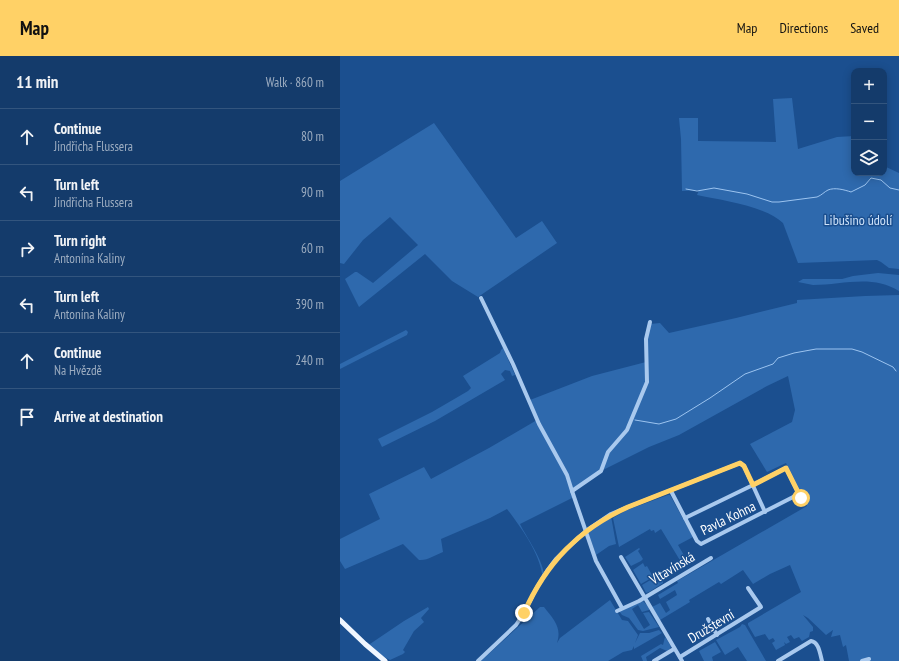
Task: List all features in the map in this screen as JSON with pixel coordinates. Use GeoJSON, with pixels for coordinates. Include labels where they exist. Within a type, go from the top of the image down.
{"type":"FeatureCollection","features":[{"type":"Feature","properties":{"kind":"main road"},"geometry":{"type":"LineString","coordinates":[[340,620],[385,661]]}},
{"type":"Feature","properties":{"kind":"street"},"geometry":{"type":"LineString","coordinates":[[481,298],[500,336],[539,424],[567,475],[598,566],[622,608]]}},
{"type":"Feature","properties":{"kind":"street"},"geometry":{"type":"LineString","coordinates":[[572,491],[601,471],[608,452],[627,430],[647,382],[646,339],[650,322]]}},
{"type":"Feature","properties":{"kind":"street"},"geometry":{"type":"LineString","coordinates":[[478,661],[516,625],[524,613],[536,588],[556,560],[586,531],[612,514],[740,463],[744,466],[765,512]]}},
{"type":"Feature","properties":{"kind":"street","name":"Pavla Kohna"},"geometry":{"type":"LineString","coordinates":[[671,491],[697,541],[701,544],[800,496],[786,466],[753,485]]}},
{"type":"Feature","properties":{"kind":"street"},"geometry":{"type":"LineString","coordinates":[[684,518],[753,485]]}},
{"type":"Feature","properties":{"kind":"street","name":"Vltavínská"},"geometry":{"type":"LineString","coordinates":[[621,557],[674,649]]}},
{"type":"Feature","properties":{"kind":"street","name":"Vltavínská"},"geometry":{"type":"LineString","coordinates":[[644,598],[711,558]]}},
{"type":"Feature","properties":{"kind":"street","name":"Družstevní"},"geometry":{"type":"LineString","coordinates":[[654,661],[674,649],[681,659],[761,607],[748,588]]}},
{"type":"Feature","properties":{"kind":"street"},"geometry":{"type":"LineString","coordinates":[[617,611],[644,598]]}},
{"type":"Feature","properties":{"kind":"street"},"geometry":{"type":"LineString","coordinates":[[708,619],[718,634]]}},
{"type":"Feature","properties":{"kind":"street"},"geometry":{"type":"LineString","coordinates":[[778,661],[811,641],[815,642],[822,661]]}},
{"type":"Feature","properties":{"kind":"street"},"geometry":{"type":"LineString","coordinates":[[662,656],[665,661]]}},
{"type":"Feature","properties":{"kind":"street"},"geometry":{"type":"LineString","coordinates":[[862,661],[869,659]]}},
{"type":"Feature","properties":{"kind":"green space","name":"Libušino údolí"},"geometry":{"type":"Polygon","coordinates":[[[792,98],[798,149],[837,137],[851,136],[851,176],[887,176],[887,167],[899,173],[899,269],[889,268],[877,260],[798,263],[783,223],[775,217],[742,204],[697,195],[699,190],[682,191],[679,118],[698,118],[698,141],[776,142],[773,99],[792,98]]]}},
{"type":"Feature","properties":{"kind":"green space"},"geometry":{"type":"Polygon","coordinates":[[[434,123],[516,238],[542,221],[557,243],[478,297],[452,281],[425,254],[359,307],[345,279],[357,272],[373,283],[418,245],[390,217],[363,240],[344,264],[340,263],[340,181],[434,123]]]}},
{"type":"Feature","properties":{"kind":"green space"},"geometry":{"type":"Polygon","coordinates":[[[878,273],[899,275],[899,291],[889,286],[868,282],[813,285],[798,282],[803,279],[842,279],[878,273]]]}},
{"type":"Feature","properties":{"kind":"green space"},"geometry":{"type":"Polygon","coordinates":[[[899,295],[899,661],[849,661],[846,645],[843,647],[840,635],[831,637],[833,630],[826,635],[803,615],[813,627],[813,631],[810,632],[809,637],[802,641],[799,637],[794,639],[791,635],[787,637],[790,642],[786,644],[784,642],[785,645],[776,650],[772,643],[775,641],[773,638],[769,640],[765,634],[755,637],[748,623],[801,592],[790,565],[753,584],[743,570],[721,584],[719,582],[689,600],[690,602],[660,620],[652,607],[660,603],[666,613],[670,610],[666,602],[677,595],[675,590],[660,599],[658,595],[678,583],[677,581],[807,506],[786,463],[767,472],[750,444],[792,422],[795,410],[788,376],[767,386],[679,435],[649,447],[601,471],[572,491],[574,497],[520,524],[536,553],[525,534],[507,509],[441,539],[443,552],[428,559],[419,560],[403,544],[345,569],[340,561],[340,539],[380,519],[369,494],[424,467],[431,479],[537,420],[530,400],[592,376],[646,362],[646,339],[650,324],[660,323],[669,333],[797,303],[797,300],[899,295]]]}},
{"type":"Feature","properties":{"kind":"green space"},"geometry":{"type":"Polygon","coordinates":[[[406,330],[408,332],[407,335],[340,369],[340,364],[406,330]]]}},
{"type":"Feature","properties":{"kind":"green space"},"geometry":{"type":"Polygon","coordinates":[[[503,348],[515,375],[512,376],[510,371],[505,370],[501,374],[505,380],[435,421],[382,447],[378,439],[432,412],[468,391],[471,388],[463,376],[500,353],[503,348]]]}},
{"type":"Feature","properties":{"kind":"green space"},"geometry":{"type":"Polygon","coordinates":[[[670,495],[693,537],[678,545],[689,564],[684,567],[661,529],[655,533],[654,530],[651,531],[650,529],[619,547],[613,518],[627,510],[670,495]]]}},
{"type":"Feature","properties":{"kind":"green space"},"geometry":{"type":"Polygon","coordinates":[[[611,516],[616,544],[609,546],[596,555],[588,532],[611,516]]]}},
{"type":"Feature","properties":{"kind":"green space"},"geometry":{"type":"Polygon","coordinates":[[[639,548],[640,549],[638,551],[643,559],[631,566],[625,557],[639,548]]]}},
{"type":"Feature","properties":{"kind":"green space"},"geometry":{"type":"Polygon","coordinates":[[[536,553],[543,570],[543,583],[542,573],[536,553]]]}},
{"type":"Feature","properties":{"kind":"green space"},"geometry":{"type":"Polygon","coordinates":[[[643,563],[645,567],[647,566],[653,577],[641,584],[633,570],[643,563]]]}},
{"type":"Feature","properties":{"kind":"green space"},"geometry":{"type":"Polygon","coordinates":[[[654,578],[657,583],[663,579],[663,583],[646,593],[642,585],[654,578]]]}},
{"type":"Feature","properties":{"kind":"green space"},"geometry":{"type":"Polygon","coordinates":[[[610,600],[622,620],[628,621],[638,635],[635,643],[640,633],[649,633],[659,630],[662,633],[634,649],[634,646],[632,650],[623,652],[608,661],[481,661],[540,607],[544,607],[558,628],[557,643],[560,638],[610,600]]]}},
{"type":"Feature","properties":{"kind":"green space"},"geometry":{"type":"Polygon","coordinates":[[[643,601],[649,607],[649,610],[642,612],[638,605],[632,609],[644,629],[650,625],[643,613],[649,612],[659,627],[643,631],[638,630],[629,618],[622,615],[619,611],[643,601]]]}},
{"type":"Feature","properties":{"kind":"green space"},"geometry":{"type":"Polygon","coordinates":[[[428,607],[429,609],[421,618],[424,622],[414,631],[403,650],[405,652],[403,654],[390,660],[367,646],[404,621],[428,607]]]}},
{"type":"Feature","properties":{"kind":"green space"},"geometry":{"type":"Polygon","coordinates":[[[742,624],[745,625],[766,661],[747,661],[738,647],[725,655],[716,640],[740,627],[742,624]]]}},
{"type":"Feature","properties":{"kind":"green space"},"geometry":{"type":"Polygon","coordinates":[[[665,637],[671,646],[670,649],[667,651],[660,648],[646,657],[647,661],[643,661],[641,656],[661,644],[663,645],[665,637]]]}},
{"type":"Feature","properties":{"kind":"green space"},"geometry":{"type":"Polygon","coordinates":[[[715,642],[721,652],[712,657],[713,661],[704,661],[699,651],[715,642]]]}},
{"type":"Feature","properties":{"kind":"waterway"},"geometry":{"type":"LineString","coordinates":[[686,189],[697,191],[714,188],[747,194],[772,202],[817,197],[828,190],[834,189],[851,192],[865,185],[871,178],[881,180],[890,188],[899,190]]}},
{"type":"Feature","properties":{"kind":"waterway"},"geometry":{"type":"LineString","coordinates":[[635,420],[659,424],[676,419],[745,374],[773,364],[778,358],[794,353],[816,349],[852,349],[862,352],[893,367],[896,371]]}},
{"type":"Feature","properties":{"kind":"route"},"geometry":{"type":"LineString","coordinates":[[524,613],[536,588],[556,560],[582,534],[596,523],[628,507],[740,463],[744,466],[753,485],[786,468],[801,498]]}}]}
